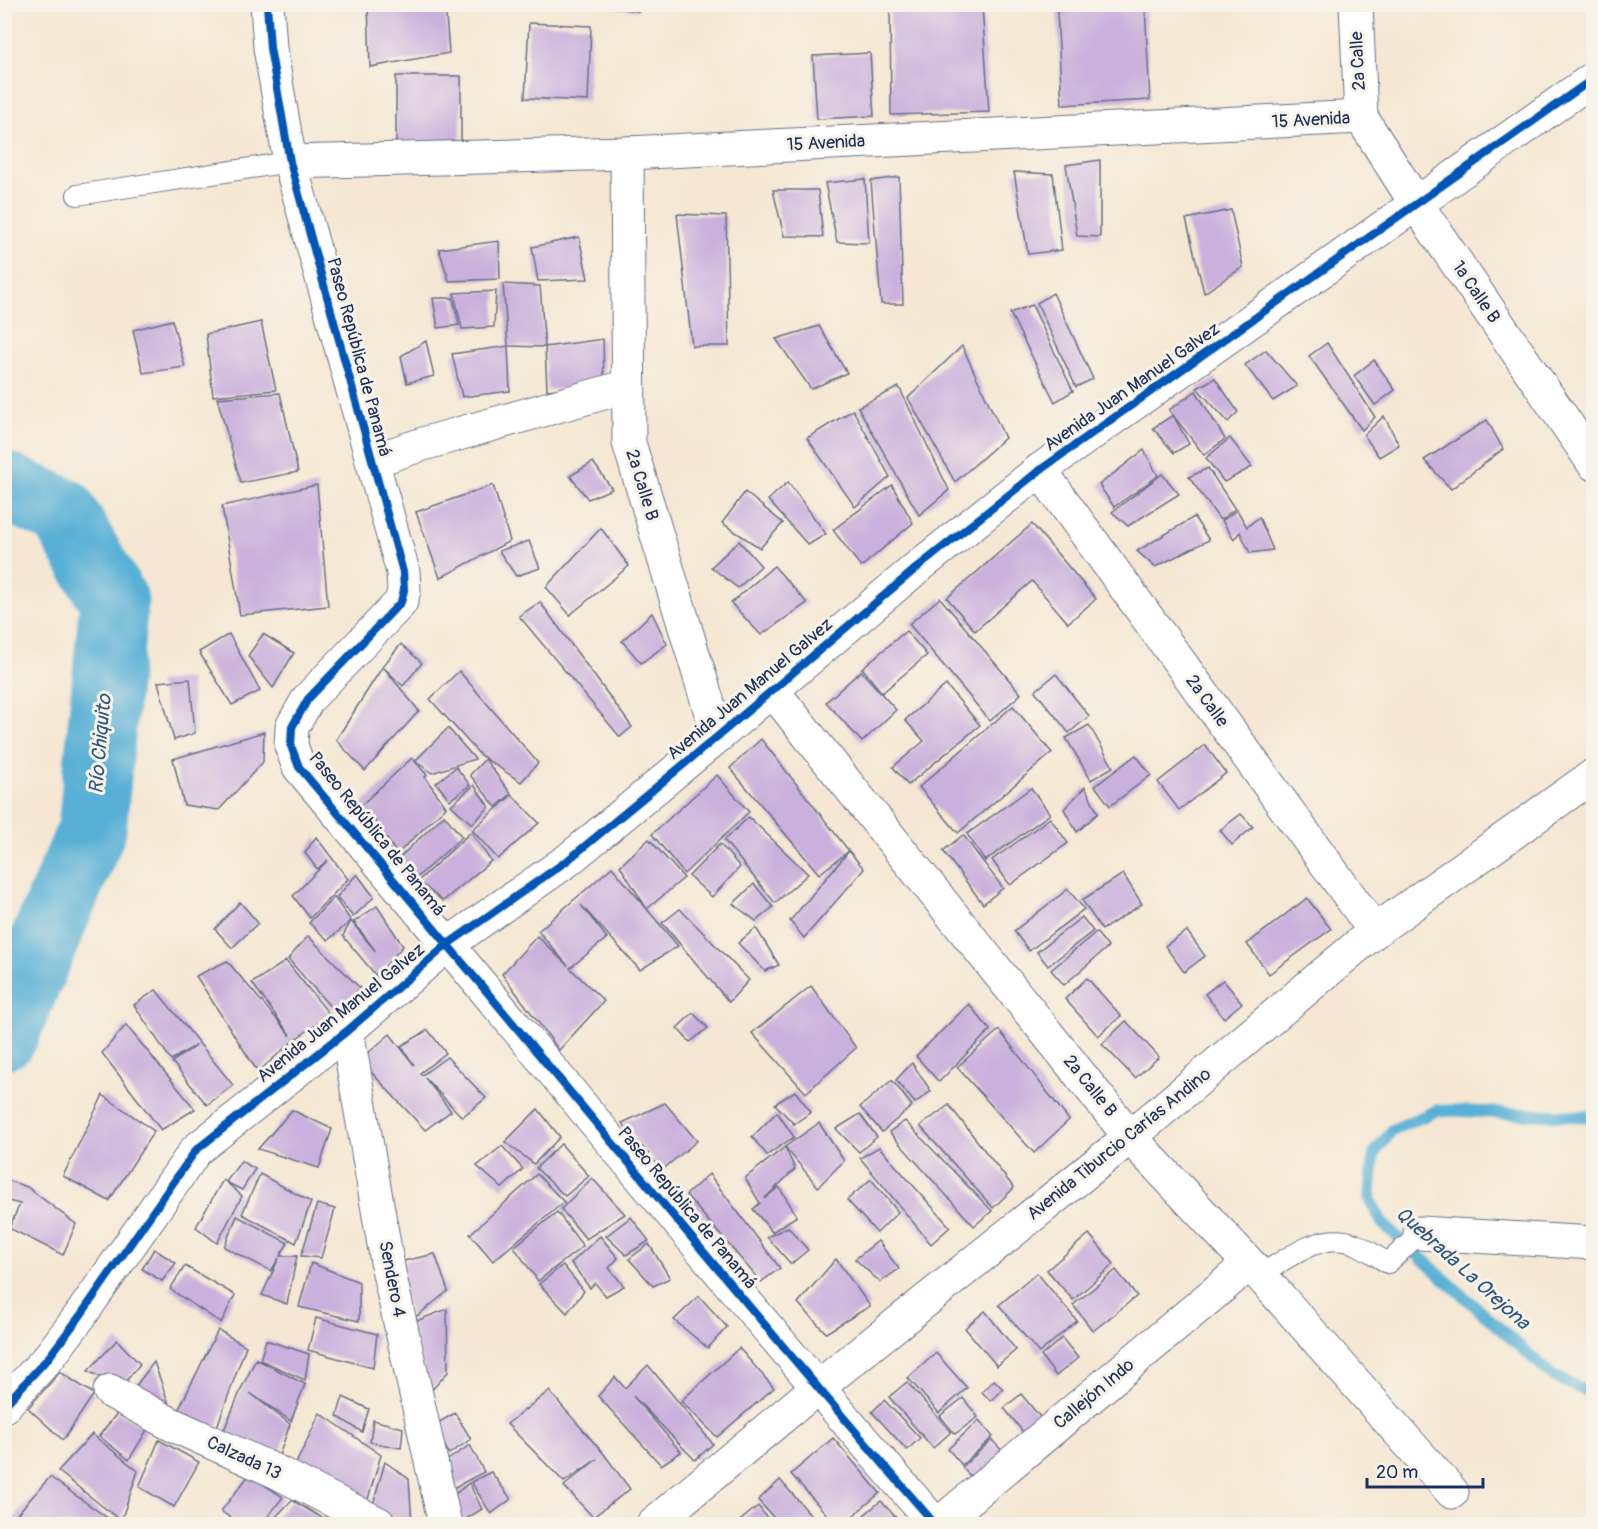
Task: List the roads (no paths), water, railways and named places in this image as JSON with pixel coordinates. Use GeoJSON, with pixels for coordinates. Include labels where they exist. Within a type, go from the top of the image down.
{"type":"FeatureCollection","features":[{"type":"Feature","properties":{"kind":"street","name":"Paseo República de Panamá"},"geometry":{"type":"LineString","coordinates":[[267,4],[270,48],[291,162],[403,572],[404,590],[401,602],[308,699],[292,726],[291,746],[299,767],[817,1388],[935,1524]]}},
{"type":"Feature","properties":{"kind":"street","name":"2a Calle"},"geometry":{"type":"LineString","coordinates":[[1356,4],[1361,117]]}},
{"type":"Feature","properties":{"kind":"street","name":"Avenida Juan Manuel Galvez"},"geometry":{"type":"LineString","coordinates":[[4,1406],[49,1356],[80,1316],[196,1150],[347,1032],[448,944],[568,860],[913,571],[1040,470],[1417,205],[1593,78]]}},
{"type":"Feature","properties":{"kind":"street","name":"15 Avenida"},"geometry":{"type":"LineString","coordinates":[[291,162],[627,153],[1361,117]]}},
{"type":"Feature","properties":{"kind":"street","name":"1a Calle B"},"geometry":{"type":"LineString","coordinates":[[1361,117],[1417,205],[1593,464]]}},
{"type":"Feature","properties":{"kind":"street","name":"2a Calle B"},"geometry":{"type":"LineString","coordinates":[[627,153],[629,443],[718,736]]}},
{"type":"Feature","properties":{"kind":"street"},"geometry":{"type":"LineString","coordinates":[[372,461],[423,444],[628,386]]}},
{"type":"Feature","properties":{"kind":"street","name":"2a Calle"},"geometry":{"type":"LineString","coordinates":[[1040,470],[1375,931]]}},
{"type":"Feature","properties":{"kind":"street","name":"2a Calle B"},"geometry":{"type":"LineString","coordinates":[[772,690],[1130,1137],[1255,1269],[1452,1492]]}},
{"type":"Feature","properties":{"kind":"street","name":"Avenida Tiburcio Carías Andino"},"geometry":{"type":"LineString","coordinates":[[652,1524],[817,1388],[1130,1137],[1375,931],[1593,775]]}},
{"type":"Feature","properties":{"kind":"street","name":"Sendero 4"},"geometry":{"type":"LineString","coordinates":[[347,1032],[389,1273],[445,1524]]}},
{"type":"Feature","properties":{"kind":"street"},"geometry":{"type":"LineString","coordinates":[[1420,1233],[1593,1243]]}},
{"type":"Feature","properties":{"kind":"street","name":"Callejón Indo"},"geometry":{"type":"LineString","coordinates":[[939,1524],[1255,1269]]}},
{"type":"Feature","properties":{"kind":"street","name":"Calzada 13"},"geometry":{"type":"LineString","coordinates":[[110,1391],[171,1424],[279,1473],[379,1524]]}},
{"type":"Feature","properties":{"kind":"lane"},"geometry":{"type":"LineString","coordinates":[[77,195],[291,162]]}},
{"type":"Feature","properties":{"kind":"lane"},"geometry":{"type":"LineString","coordinates":[[1255,1269],[1317,1243],[1339,1240],[1355,1244],[1388,1263],[1420,1233]]}},
{"type":"Feature","properties":{"kind":"waterway","name":"Río Chiquito"},"geometry":{"type":"LineString","coordinates":[[4,486],[62,511],[114,601],[92,829],[4,1035]]}},
{"type":"Feature","properties":{"kind":"waterway","name":"Quebrada La Orejona"},"geometry":{"type":"LineString","coordinates":[[1594,1117],[1438,1110],[1392,1130],[1374,1154],[1370,1199],[1382,1223],[1553,1376],[1588,1392],[1594,1392]]}}]}
